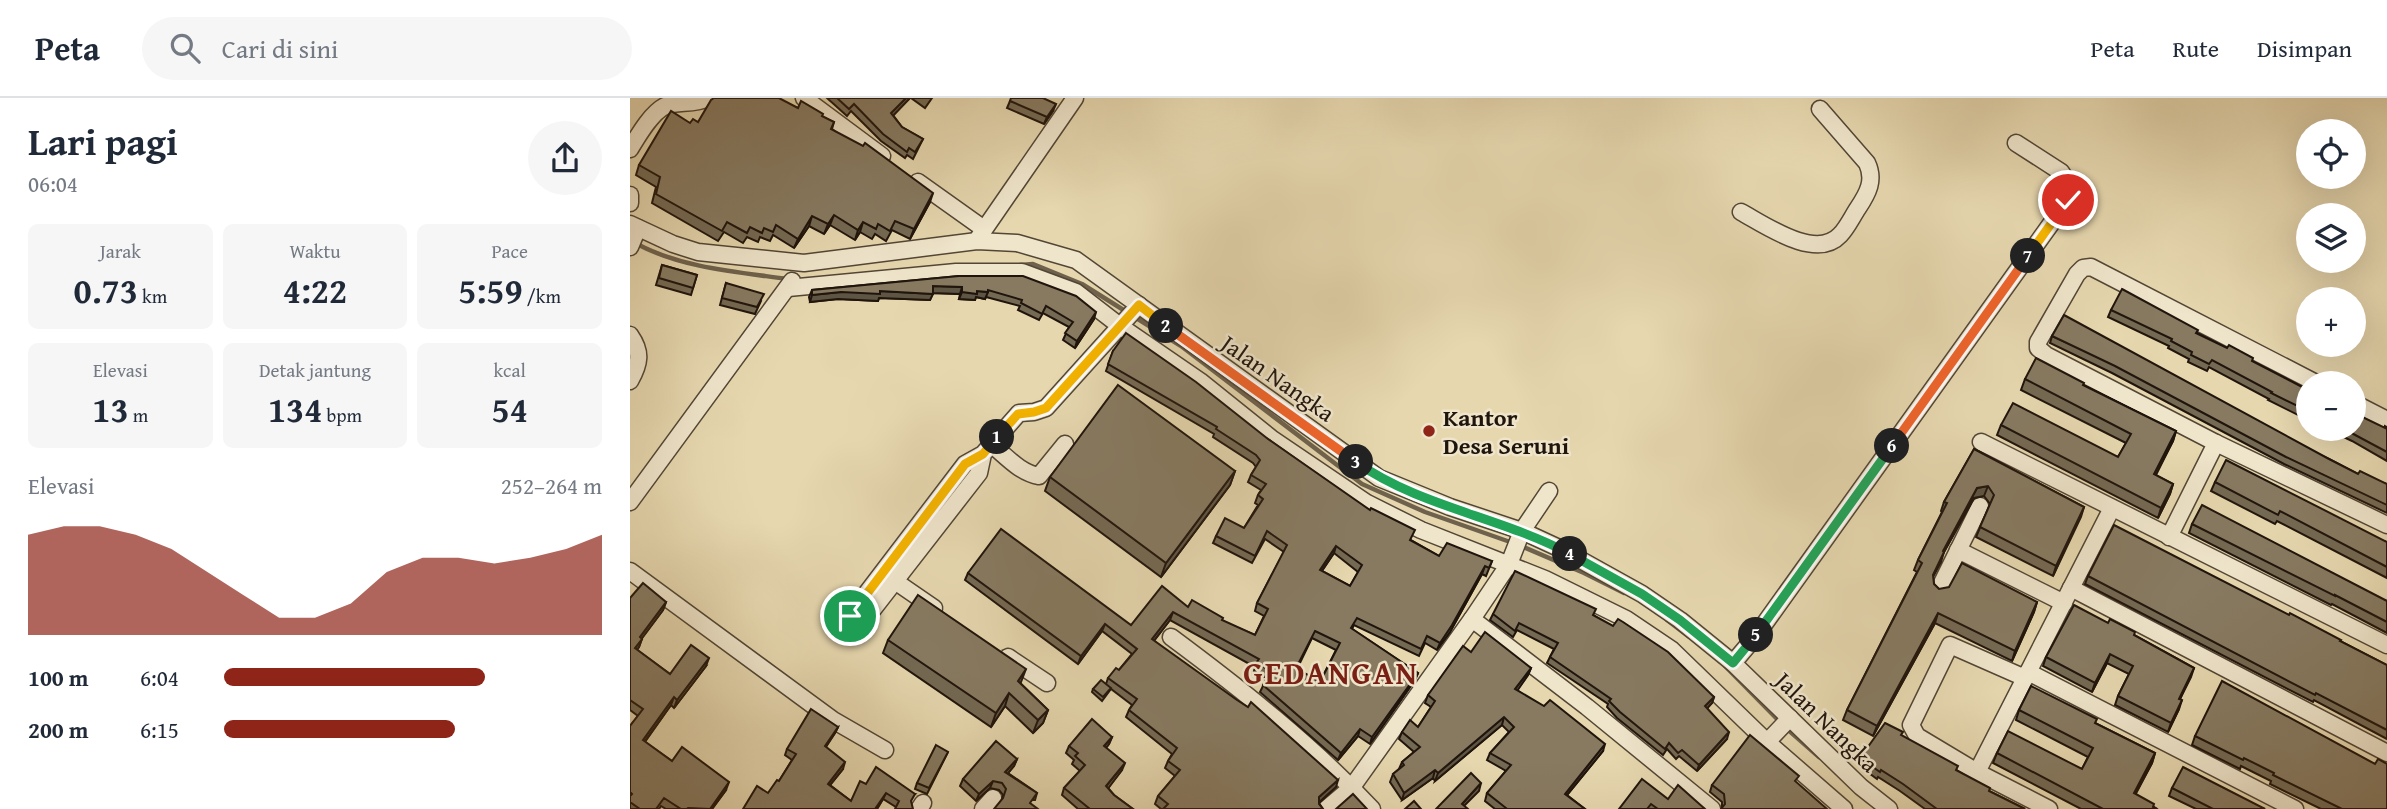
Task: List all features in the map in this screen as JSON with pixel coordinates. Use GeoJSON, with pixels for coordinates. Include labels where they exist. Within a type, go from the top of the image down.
{"type":"FeatureCollection","features":[{"type":"Feature","properties":{"kind":"street"},"geometry":{"type":"LineString","coordinates":[[630,149],[644,126],[665,107],[692,104],[708,98]]}},
{"type":"Feature","properties":{"kind":"street"},"geometry":{"type":"LineString","coordinates":[[804,98],[897,167],[981,235],[1075,98]]}},
{"type":"Feature","properties":{"kind":"street"},"geometry":{"type":"LineString","coordinates":[[1741,212],[1803,244],[1827,243],[1839,237],[1861,204],[1871,183],[1872,174],[1867,163],[1820,109]]}},
{"type":"Feature","properties":{"kind":"street"},"geometry":{"type":"LineString","coordinates":[[1733,663],[2068,200],[2067,181],[2061,172],[2016,143]]}},
{"type":"Feature","properties":{"kind":"street"},"geometry":{"type":"LineString","coordinates":[[630,195],[630,203]]}},
{"type":"Feature","properties":{"kind":"street"},"geometry":{"type":"LineString","coordinates":[[633,234],[795,276],[1022,272],[1076,292],[1200,381],[1271,438],[1367,503],[1421,530],[1515,549],[1626,619],[1672,650],[1844,809]]}},
{"type":"Feature","properties":{"kind":"street","name":"Jalan Nangka"},"geometry":{"type":"LineString","coordinates":[[795,276],[981,235],[1076,260],[1379,478],[1451,507],[1515,549],[1561,549],[1642,594],[1680,620],[1733,663],[1788,721],[1889,809]]}},
{"type":"Feature","properties":{"kind":"street"},"geometry":{"type":"LineString","coordinates":[[2296,373],[2091,267],[2083,268],[2038,342],[2038,348],[2046,355],[2216,443],[2387,525]]}},
{"type":"Feature","properties":{"kind":"street"},"geometry":{"type":"LineString","coordinates":[[630,502],[795,276]]}},
{"type":"Feature","properties":{"kind":"street"},"geometry":{"type":"LineString","coordinates":[[949,617],[888,577],[965,464],[987,449],[1018,414],[1046,408],[1138,307]]}},
{"type":"Feature","properties":{"kind":"street"},"geometry":{"type":"LineString","coordinates":[[630,335],[638,347],[640,359],[630,381]]}},
{"type":"Feature","properties":{"kind":"street"},"geometry":{"type":"LineString","coordinates":[[2366,409],[2387,420]]}},
{"type":"Feature","properties":{"kind":"street"},"geometry":{"type":"LineString","coordinates":[[1981,442],[2387,645]]}},
{"type":"Feature","properties":{"kind":"street"},"geometry":{"type":"LineString","coordinates":[[2169,537],[2216,443]]}},
{"type":"Feature","properties":{"kind":"street"},"geometry":{"type":"LineString","coordinates":[[987,449],[1030,474],[1039,476],[1065,444]]}},
{"type":"Feature","properties":{"kind":"street"},"geometry":{"type":"LineString","coordinates":[[1325,809],[1352,787],[1472,620],[1549,491]]}},
{"type":"Feature","properties":{"kind":"street"},"geometry":{"type":"LineString","coordinates":[[1939,589],[1980,506]]}},
{"type":"Feature","properties":{"kind":"street"},"geometry":{"type":"LineString","coordinates":[[1977,772],[2112,508]]}},
{"type":"Feature","properties":{"kind":"street"},"geometry":{"type":"LineString","coordinates":[[1958,550],[2068,596],[2387,753]]}},
{"type":"Feature","properties":{"kind":"street"},"geometry":{"type":"LineString","coordinates":[[630,571],[833,720],[885,750]]}},
{"type":"Feature","properties":{"kind":"street"},"geometry":{"type":"LineString","coordinates":[[1472,620],[1587,707],[1713,809]]}},
{"type":"Feature","properties":{"kind":"street"},"geometry":{"type":"LineString","coordinates":[[1171,637],[1238,687],[1352,787],[1372,809]]}},
{"type":"Feature","properties":{"kind":"street"},"geometry":{"type":"LineString","coordinates":[[2049,809],[1977,772],[1917,736],[1912,730],[1911,725],[1947,646],[1954,645],[2027,675],[2295,809]]}},
{"type":"Feature","properties":{"kind":"street"},"geometry":{"type":"LineString","coordinates":[[992,646],[1047,683]]}},
{"type":"Feature","properties":{"kind":"street"},"geometry":{"type":"LineString","coordinates":[[1768,740],[1788,721]]}},
{"type":"Feature","properties":{"kind":"building"},"geometry":{"type":"Polygon","coordinates":[[[714,98],[779,98],[798,108],[801,101],[823,114],[822,116],[834,122],[831,129],[863,146],[865,143],[933,193],[914,229],[895,221],[890,231],[878,224],[876,229],[863,222],[858,230],[834,215],[828,224],[812,216],[798,239],[776,225],[773,232],[764,228],[762,233],[750,227],[747,233],[727,222],[722,231],[656,194],[660,177],[639,165],[671,111],[690,123],[693,119],[698,122],[714,98]]]}},
{"type":"Feature","properties":{"kind":"building"},"geometry":{"type":"Polygon","coordinates":[[[837,98],[906,98],[891,113],[902,127],[923,139],[915,152],[909,148],[907,152],[883,134],[854,104],[849,109],[837,98]]]}},
{"type":"Feature","properties":{"kind":"building"},"geometry":{"type":"Polygon","coordinates":[[[1011,98],[1043,98],[1056,104],[1047,117],[1010,101],[1011,98]]]}},
{"type":"Feature","properties":{"kind":"building"},"geometry":{"type":"Polygon","coordinates":[[[662,265],[697,275],[693,288],[659,278],[662,265]]]}},
{"type":"Feature","properties":{"kind":"building"},"geometry":{"type":"Polygon","coordinates":[[[959,276],[1023,276],[1076,296],[1096,312],[1077,341],[1065,333],[1073,322],[1046,306],[1042,314],[1021,303],[1022,300],[988,290],[977,291],[977,294],[962,292],[962,287],[933,286],[933,294],[880,291],[880,294],[841,292],[812,295],[812,290],[959,276]]]}},
{"type":"Feature","properties":{"kind":"building"},"geometry":{"type":"Polygon","coordinates":[[[726,283],[764,294],[757,307],[722,298],[726,283]]]}},
{"type":"Feature","properties":{"kind":"building"},"geometry":{"type":"Polygon","coordinates":[[[2122,289],[2198,330],[2196,333],[2227,348],[2229,345],[2253,358],[2252,361],[2296,384],[2296,405],[2212,360],[2209,364],[2191,355],[2192,352],[2171,341],[2172,339],[2111,310],[2122,289]]]}},
{"type":"Feature","properties":{"kind":"building"},"geometry":{"type":"Polygon","coordinates":[[[2064,315],[2329,459],[2358,474],[2360,471],[2387,484],[2387,505],[2286,457],[2115,366],[2052,336],[2064,315]]]}},
{"type":"Feature","properties":{"kind":"building"},"geometry":{"type":"Polygon","coordinates":[[[1126,333],[1196,382],[1268,439],[1370,510],[1371,508],[1415,530],[1410,540],[1439,556],[1447,543],[1492,561],[1489,568],[1485,566],[1440,643],[1427,636],[1421,649],[1357,618],[1351,628],[1418,673],[1372,737],[1360,729],[1341,753],[1263,685],[1271,671],[1256,663],[1259,659],[1173,612],[1152,639],[1248,707],[1251,702],[1338,780],[1319,797],[1319,804],[1323,809],[1163,809],[1168,804],[1158,796],[1180,770],[1168,761],[1177,748],[1129,710],[1137,699],[1108,678],[1116,668],[1119,670],[1137,649],[1105,624],[1081,656],[968,573],[1001,529],[1131,625],[1162,586],[1188,607],[1192,600],[1223,618],[1222,620],[1255,635],[1268,609],[1257,603],[1287,545],[1267,531],[1255,556],[1216,536],[1225,518],[1244,528],[1263,499],[1258,495],[1266,484],[1251,475],[1260,460],[1216,429],[1217,427],[1108,364],[1113,351],[1126,333]],[[1336,546],[1320,570],[1350,586],[1362,565],[1336,546]],[[1315,631],[1296,668],[1320,682],[1340,643],[1315,631]]]}},
{"type":"Feature","properties":{"kind":"building"},"geometry":{"type":"Polygon","coordinates":[[[2036,358],[2084,383],[2083,385],[2176,431],[2154,474],[2173,484],[2161,508],[2001,425],[2013,403],[2118,457],[2131,434],[2025,379],[2036,358]]]}},
{"type":"Feature","properties":{"kind":"building"},"geometry":{"type":"Polygon","coordinates":[[[1118,385],[1235,471],[1166,563],[1050,477],[1118,385]]]}},
{"type":"Feature","properties":{"kind":"building"},"geometry":{"type":"Polygon","coordinates":[[[2366,419],[2387,427],[2387,452],[2366,441],[2366,419]]]}},
{"type":"Feature","properties":{"kind":"building"},"geometry":{"type":"Polygon","coordinates":[[[1974,449],[2084,507],[2056,566],[1980,527],[1994,495],[1988,486],[1977,488],[1943,551],[1933,575],[1934,584],[1939,589],[1949,587],[1962,563],[2037,602],[2015,651],[1938,613],[1877,726],[1847,710],[1922,563],[1918,560],[1947,503],[1944,502],[1974,449]]]}},
{"type":"Feature","properties":{"kind":"building"},"geometry":{"type":"Polygon","coordinates":[[[2226,460],[2387,542],[2387,567],[2280,511],[2278,515],[2215,482],[2226,460]]]}},
{"type":"Feature","properties":{"kind":"building"},"geometry":{"type":"Polygon","coordinates":[[[2202,505],[2387,601],[2387,622],[2192,524],[2202,505]]]}},
{"type":"Feature","properties":{"kind":"building"},"geometry":{"type":"Polygon","coordinates":[[[2114,525],[2387,665],[2387,730],[2088,576],[2114,525]]]}},
{"type":"Feature","properties":{"kind":"building"},"geometry":{"type":"Polygon","coordinates":[[[1515,571],[1596,609],[1593,615],[1613,626],[1618,619],[1668,652],[1714,697],[1705,706],[1729,732],[1699,765],[1682,750],[1678,753],[1669,743],[1665,749],[1620,712],[1609,701],[1611,699],[1550,657],[1558,643],[1519,623],[1515,631],[1493,614],[1515,571]]]}},
{"type":"Feature","properties":{"kind":"building"},"geometry":{"type":"Polygon","coordinates":[[[643,583],[666,602],[635,648],[670,674],[691,645],[709,658],[677,700],[674,697],[643,740],[672,761],[682,747],[729,782],[710,809],[681,809],[664,798],[656,809],[640,809],[630,802],[630,726],[643,709],[630,700],[630,598],[643,583]]]}},
{"type":"Feature","properties":{"kind":"building"},"geometry":{"type":"Polygon","coordinates":[[[918,595],[1026,669],[1018,681],[1048,710],[1038,720],[1009,693],[996,713],[888,640],[918,595]]]}},
{"type":"Feature","properties":{"kind":"building"},"geometry":{"type":"Polygon","coordinates":[[[2074,605],[2108,623],[2110,619],[2135,632],[2134,635],[2194,668],[2171,723],[2118,696],[2133,666],[2110,654],[2095,683],[2046,657],[2074,605]]]}},
{"type":"Feature","properties":{"kind":"building"},"geometry":{"type":"Polygon","coordinates":[[[1485,632],[1531,668],[1515,689],[1544,706],[1550,700],[1605,744],[1565,794],[1585,809],[1505,809],[1487,793],[1511,765],[1490,753],[1514,727],[1504,717],[1438,773],[1435,770],[1404,793],[1393,774],[1404,765],[1402,762],[1420,747],[1402,732],[1410,720],[1418,727],[1435,701],[1428,695],[1463,646],[1471,652],[1485,632]]]}},
{"type":"Feature","properties":{"kind":"building"},"geometry":{"type":"Polygon","coordinates":[[[1101,680],[1111,688],[1103,697],[1093,689],[1101,680]]]}},
{"type":"Feature","properties":{"kind":"building"},"geometry":{"type":"Polygon","coordinates":[[[2222,681],[2375,764],[2378,759],[2387,764],[2387,809],[2342,809],[2195,736],[2222,681]]]}},
{"type":"Feature","properties":{"kind":"building"},"geometry":{"type":"Polygon","coordinates":[[[2031,686],[2097,719],[2095,723],[2155,753],[2134,793],[2154,804],[2153,807],[2157,809],[2103,809],[1997,753],[2008,731],[2082,769],[2093,748],[2019,710],[2031,686]]]}},
{"type":"Feature","properties":{"kind":"building"},"geometry":{"type":"Polygon","coordinates":[[[811,709],[838,727],[825,746],[845,762],[828,784],[851,801],[860,781],[866,784],[876,767],[915,794],[911,801],[913,809],[895,809],[899,801],[886,793],[875,809],[743,809],[757,786],[768,793],[777,780],[779,781],[796,754],[787,749],[811,709]]]}},
{"type":"Feature","properties":{"kind":"building"},"geometry":{"type":"Polygon","coordinates":[[[1092,719],[1112,737],[1104,746],[1125,763],[1106,786],[1133,809],[1090,809],[1064,788],[1085,765],[1075,756],[1078,753],[1069,746],[1092,719]]]}},
{"type":"Feature","properties":{"kind":"building"},"geometry":{"type":"Polygon","coordinates":[[[1885,723],[1903,732],[1901,735],[1958,766],[1956,770],[1990,788],[1989,791],[2025,809],[1937,809],[1860,758],[1885,723]]]}},
{"type":"Feature","properties":{"kind":"building"},"geometry":{"type":"Polygon","coordinates":[[[1750,735],[1799,776],[1795,781],[1827,809],[1721,809],[1725,804],[1724,794],[1712,785],[1750,735]]]}},
{"type":"Feature","properties":{"kind":"building"},"geometry":{"type":"Polygon","coordinates":[[[996,741],[1017,759],[1005,772],[1037,793],[1030,803],[1038,809],[994,809],[1006,789],[1002,783],[993,781],[979,794],[963,779],[996,741]]]}},
{"type":"Feature","properties":{"kind":"building"},"geometry":{"type":"Polygon","coordinates":[[[936,745],[948,752],[929,788],[917,783],[936,745]]]}},
{"type":"Feature","properties":{"kind":"building"},"geometry":{"type":"Polygon","coordinates":[[[2183,767],[2265,809],[2213,809],[2172,788],[2183,767]]]}},
{"type":"Feature","properties":{"kind":"building"},"geometry":{"type":"Polygon","coordinates":[[[1471,773],[1481,783],[1462,804],[1468,809],[1436,809],[1471,773]]]}},
{"type":"Feature","properties":{"kind":"building"},"geometry":{"type":"Polygon","coordinates":[[[1642,779],[1668,799],[1678,785],[1705,809],[1658,809],[1651,804],[1647,809],[1619,809],[1642,779]]]}},
{"type":"Feature","properties":{"kind":"building"},"geometry":{"type":"Polygon","coordinates":[[[1353,794],[1367,809],[1336,809],[1353,794]]]}},
{"type":"Feature","properties":{"kind":"building"},"geometry":{"type":"Polygon","coordinates":[[[1414,801],[1421,809],[1405,809],[1414,801]]]}},
{"type":"Feature","properties":{"kind":"waterway"},"geometry":{"type":"LineString","coordinates":[[637,244],[691,264],[788,279]]}},
{"type":"Feature","properties":{"kind":"waterway"},"geometry":{"type":"LineString","coordinates":[[1020,265],[1033,264],[1082,284],[1181,346],[1362,484],[1425,512],[1513,543]]}},
{"type":"Feature","properties":{"kind":"waterway"},"geometry":{"type":"LineString","coordinates":[[1521,546],[1624,593]]}},
{"type":"Feature","properties":{"kind":"waterway"},"geometry":{"type":"LineString","coordinates":[[1667,620],[1688,636]]}},
{"type":"Feature","properties":{"kind":"waterway"},"geometry":{"type":"LineString","coordinates":[[1725,666],[1780,722]]}},
{"type":"Feature","properties":{"kind":"waterway"},"geometry":{"type":"LineString","coordinates":[[1786,728],[1819,757]]}},
{"type":"Feature","properties":{"kind":"place","name":"Kantor Desa Seruni"},"geometry":{"type":"Point","coordinates":[1429,431]}},
{"type":"Feature","properties":{"kind":"district","name":"GEDANGAN"},"geometry":{"type":"Point","coordinates":[1331,672]}},
{"type":"Feature","properties":{"kind":"route"},"geometry":{"type":"LineString","coordinates":[[850,616],[965,464],[983,454],[1018,414],[1046,408],[1139,305],[1379,478],[1451,507],[1522,531],[1561,549],[1642,594],[1680,620],[1733,663],[2068,200]]}}]}
